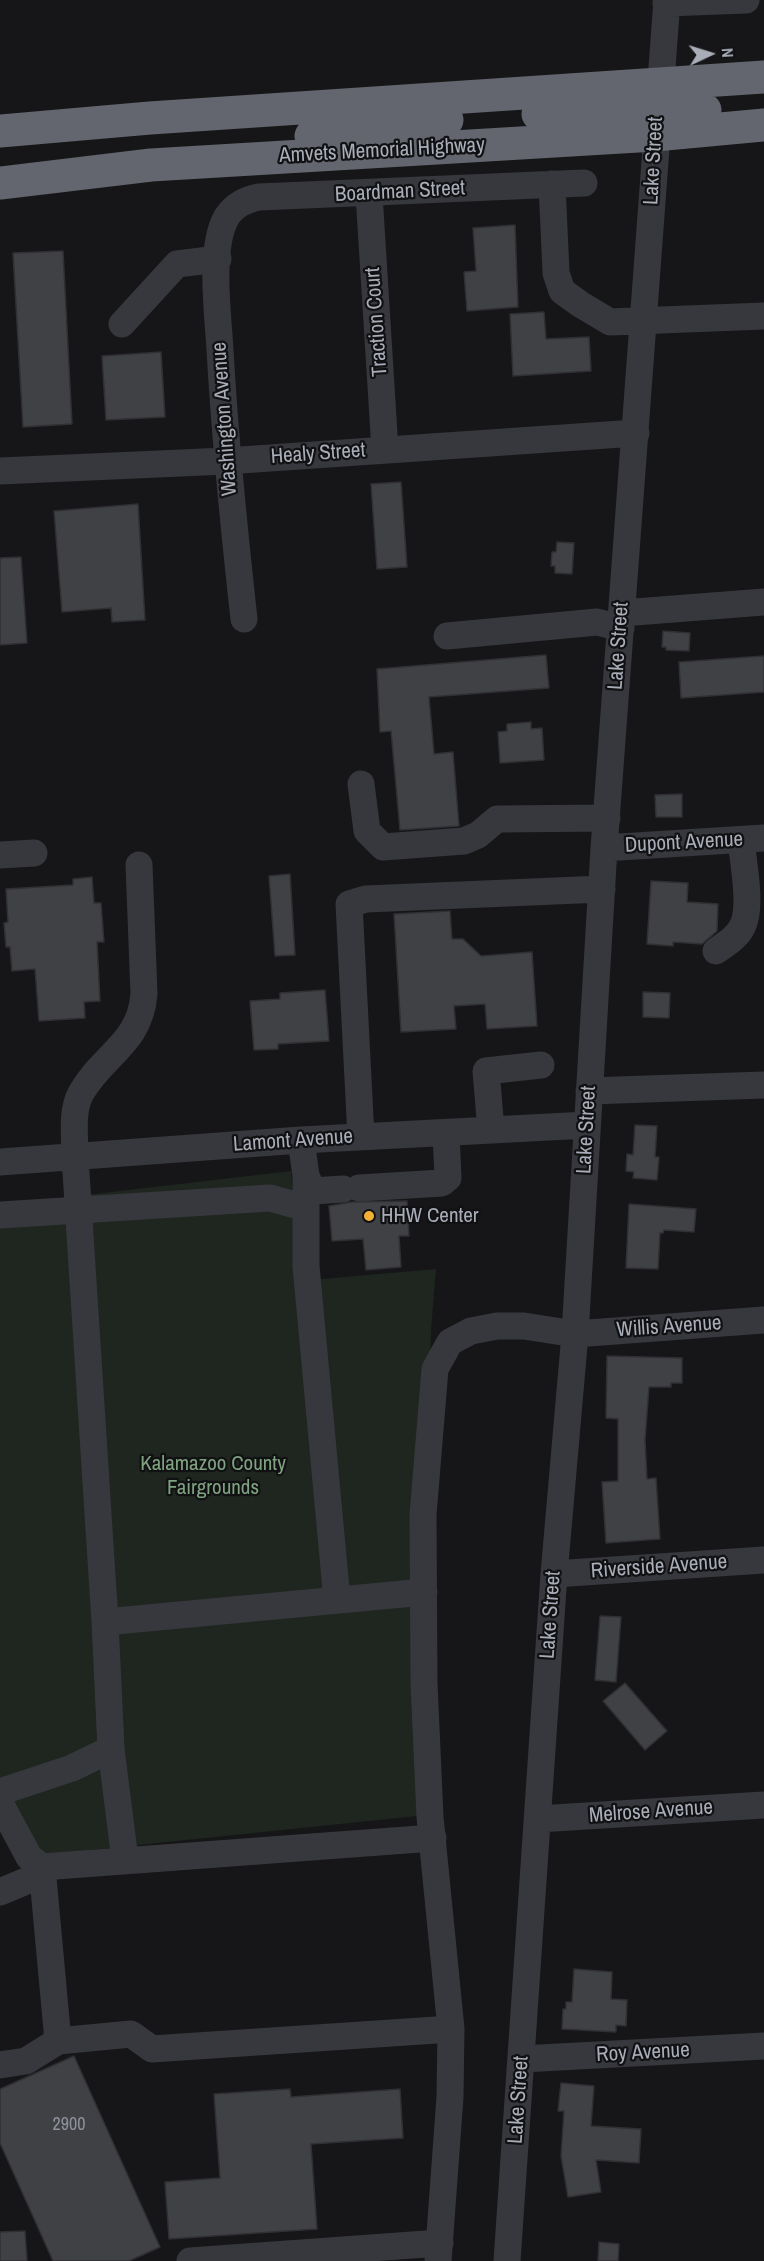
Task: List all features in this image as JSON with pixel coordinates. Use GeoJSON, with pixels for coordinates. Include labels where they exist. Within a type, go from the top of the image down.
{"type":"FeatureCollection","features":[{"type":"Feature","properties":{"kind":"highway"},"geometry":{"type":"LineString","coordinates":[[657,110],[764,77]]}},
{"type":"Feature","properties":{"kind":"highway"},"geometry":{"type":"LineString","coordinates":[[0,183],[151,165],[230,160],[254,147],[334,132],[509,115],[764,106]]}},
{"type":"Feature","properties":{"kind":"highway"},"geometry":{"type":"LineString","coordinates":[[0,131],[150,118],[657,110],[764,125]]}},
{"type":"Feature","properties":{"kind":"street"},"geometry":{"type":"LineString","coordinates":[[666,2],[746,0]]}},
{"type":"Feature","properties":{"kind":"street","name":"Lake Street"},"geometry":{"type":"LineString","coordinates":[[507,2261],[554,1574],[575,1334],[604,848],[666,2]]}},
{"type":"Feature","properties":{"kind":"street","name":"Boardman Street"},"geometry":{"type":"LineString","coordinates":[[225,220],[239,204],[254,198],[584,183]]}},
{"type":"Feature","properties":{"kind":"street"},"geometry":{"type":"LineString","coordinates":[[552,184],[556,273],[562,291],[610,322],[764,316]]}},
{"type":"Feature","properties":{"kind":"street","name":"Traction Court"},"geometry":{"type":"LineString","coordinates":[[369,194],[385,450]]}},
{"type":"Feature","properties":{"kind":"street","name":"Washington Avenue"},"geometry":{"type":"LineString","coordinates":[[225,220],[218,259],[217,304],[226,461],[244,619]]}},
{"type":"Feature","properties":{"kind":"street"},"geometry":{"type":"LineString","coordinates":[[122,324],[177,264],[218,259]]}},
{"type":"Feature","properties":{"kind":"street","name":"Healy Street"},"geometry":{"type":"LineString","coordinates":[[0,471],[226,461],[636,434]]}},
{"type":"Feature","properties":{"kind":"street"},"geometry":{"type":"LineString","coordinates":[[447,636],[621,620],[764,602]]}},
{"type":"Feature","properties":{"kind":"street"},"geometry":{"type":"LineString","coordinates":[[361,784],[367,831],[383,847],[464,841],[478,835],[497,819],[607,818]]}},
{"type":"Feature","properties":{"kind":"street"},"geometry":{"type":"LineString","coordinates":[[716,951],[733,939],[746,916],[752,839]]}},
{"type":"Feature","properties":{"kind":"street","name":"Dupont Avenue"},"geometry":{"type":"LineString","coordinates":[[604,848],[752,839]]}},
{"type":"Feature","properties":{"kind":"street"},"geometry":{"type":"LineString","coordinates":[[0,855],[34,853]]}},
{"type":"Feature","properties":{"kind":"street"},"geometry":{"type":"LineString","coordinates":[[125,1860],[111,1749],[75,1157],[75,1108],[81,1093],[135,1029],[142,1014],[144,994],[139,865]]}},
{"type":"Feature","properties":{"kind":"street"},"geometry":{"type":"LineString","coordinates":[[361,1137],[349,904],[366,899],[602,889]]}},
{"type":"Feature","properties":{"kind":"street"},"geometry":{"type":"LineString","coordinates":[[491,1130],[486,1071],[540,1065]]}},
{"type":"Feature","properties":{"kind":"street"},"geometry":{"type":"LineString","coordinates":[[589,1091],[764,1085]]}},
{"type":"Feature","properties":{"kind":"street","name":"Lamont Avenue"},"geometry":{"type":"LineString","coordinates":[[0,1162],[301,1140],[587,1125]]}},
{"type":"Feature","properties":{"kind":"street"},"geometry":{"type":"LineString","coordinates":[[306,1176],[313,1191],[442,1183],[448,1178],[446,1133]]}},
{"type":"Feature","properties":{"kind":"street"},"geometry":{"type":"LineString","coordinates":[[301,1140],[306,1176],[306,1266],[338,1600]]}},
{"type":"Feature","properties":{"kind":"street"},"geometry":{"type":"LineString","coordinates":[[0,1215],[270,1197],[306,1208]]}},
{"type":"Feature","properties":{"kind":"street","name":"Willis Avenue"},"geometry":{"type":"LineString","coordinates":[[439,2252],[450,2097],[451,2029],[433,1838],[424,1683],[423,1515],[435,1369],[450,1342],[471,1331],[496,1326],[524,1326],[575,1334],[764,1320]]}},
{"type":"Feature","properties":{"kind":"street","name":"Riverside Avenue"},"geometry":{"type":"LineString","coordinates":[[554,1574],[764,1560]]}},
{"type":"Feature","properties":{"kind":"street"},"geometry":{"type":"LineString","coordinates":[[105,1622],[424,1592]]}},
{"type":"Feature","properties":{"kind":"street"},"geometry":{"type":"LineString","coordinates":[[0,1792],[72,1768],[111,1749]]}},
{"type":"Feature","properties":{"kind":"street"},"geometry":{"type":"LineString","coordinates":[[0,1803],[29,1857],[43,1870],[58,2041]]}},
{"type":"Feature","properties":{"kind":"street","name":"Melrose Avenue"},"geometry":{"type":"LineString","coordinates":[[538,1819],[764,1805]]}},
{"type":"Feature","properties":{"kind":"street"},"geometry":{"type":"LineString","coordinates":[[0,1892],[43,1870],[125,1860],[433,1838]]}},
{"type":"Feature","properties":{"kind":"street"},"geometry":{"type":"LineString","coordinates":[[0,2065],[26,2061],[58,2041],[131,2034],[152,2049],[451,2029]]}},
{"type":"Feature","properties":{"kind":"street","name":"Roy Avenue"},"geometry":{"type":"LineString","coordinates":[[522,2059],[764,2046]]}},
{"type":"Feature","properties":{"kind":"street"},"geometry":{"type":"LineString","coordinates":[[190,2261],[439,2252]]}},
{"type":"Feature","properties":{"kind":"green space","name":"Kalamazoo County Fairgrounds"},"geometry":{"type":"Polygon","coordinates":[[[291,1171],[300,1281],[436,1269],[431,1330],[417,1816],[42,1855],[0,1798],[0,1205],[291,1171]]]}},
{"type":"Feature","properties":{"kind":"building"},"geometry":{"type":"Polygon","coordinates":[[[515,225],[518,307],[467,311],[464,272],[476,271],[473,228],[515,225]]]}},
{"type":"Feature","properties":{"kind":"building"},"geometry":{"type":"Polygon","coordinates":[[[63,251],[72,424],[23,427],[13,253],[63,251]]]}},
{"type":"Feature","properties":{"kind":"building"},"geometry":{"type":"Polygon","coordinates":[[[544,312],[546,339],[589,337],[591,371],[513,376],[510,314],[544,312]]]}},
{"type":"Feature","properties":{"kind":"building"},"geometry":{"type":"Polygon","coordinates":[[[161,352],[165,417],[106,420],[102,356],[161,352]]]}},
{"type":"Feature","properties":{"kind":"building"},"geometry":{"type":"Polygon","coordinates":[[[401,482],[407,567],[377,569],[371,484],[401,482]]]}},
{"type":"Feature","properties":{"kind":"building"},"geometry":{"type":"Polygon","coordinates":[[[138,504],[145,620],[112,622],[111,608],[62,612],[54,511],[138,504]]]}},
{"type":"Feature","properties":{"kind":"building"},"geometry":{"type":"Polygon","coordinates":[[[557,542],[574,543],[572,574],[555,573],[555,566],[551,566],[552,552],[556,552],[557,542]]]}},
{"type":"Feature","properties":{"kind":"building"},"geometry":{"type":"Polygon","coordinates":[[[21,557],[27,643],[0,645],[0,558],[21,557]]]}},
{"type":"Feature","properties":{"kind":"building"},"geometry":{"type":"Polygon","coordinates":[[[663,631],[690,633],[689,651],[666,650],[666,647],[662,647],[663,631]]]}},
{"type":"Feature","properties":{"kind":"building"},"geometry":{"type":"Polygon","coordinates":[[[546,655],[549,688],[429,697],[434,754],[453,752],[459,826],[400,830],[391,731],[380,732],[377,669],[546,655]]]}},
{"type":"Feature","properties":{"kind":"building"},"geometry":{"type":"Polygon","coordinates":[[[764,656],[764,692],[681,698],[679,662],[764,656]]]}},
{"type":"Feature","properties":{"kind":"building"},"geometry":{"type":"Polygon","coordinates":[[[531,722],[531,729],[542,728],[544,760],[500,763],[498,732],[507,731],[507,724],[531,722]]]}},
{"type":"Feature","properties":{"kind":"building"},"geometry":{"type":"Polygon","coordinates":[[[682,794],[682,817],[656,817],[655,795],[682,794]]]}},
{"type":"Feature","properties":{"kind":"building"},"geometry":{"type":"Polygon","coordinates":[[[290,874],[295,955],[275,956],[269,876],[290,874]]]}},
{"type":"Feature","properties":{"kind":"building"},"geometry":{"type":"Polygon","coordinates":[[[92,877],[94,903],[101,903],[104,942],[97,942],[100,1001],[84,1002],[85,1018],[39,1021],[35,969],[12,971],[10,947],[6,947],[4,923],[8,922],[6,889],[73,885],[73,879],[92,877]]]}},
{"type":"Feature","properties":{"kind":"building"},"geometry":{"type":"Polygon","coordinates":[[[651,881],[688,883],[687,902],[718,904],[717,931],[702,944],[673,942],[673,946],[647,944],[651,881]]]}},
{"type":"Feature","properties":{"kind":"building"},"geometry":{"type":"Polygon","coordinates":[[[450,911],[452,939],[463,939],[481,956],[532,952],[537,1026],[487,1029],[485,1004],[454,1006],[456,1029],[401,1032],[394,914],[450,911]]]}},
{"type":"Feature","properties":{"kind":"building"},"geometry":{"type":"Polygon","coordinates":[[[325,990],[329,1041],[278,1044],[278,1049],[254,1050],[250,1001],[280,999],[280,993],[325,990]]]}},
{"type":"Feature","properties":{"kind":"building"},"geometry":{"type":"Polygon","coordinates":[[[643,992],[670,993],[669,1018],[643,1017],[643,992]]]}},
{"type":"Feature","properties":{"kind":"building"},"geometry":{"type":"Polygon","coordinates":[[[635,1125],[657,1126],[655,1157],[659,1157],[657,1180],[633,1178],[634,1172],[626,1171],[627,1154],[633,1155],[635,1125]]]}},
{"type":"Feature","properties":{"kind":"building","name":"HHW Center"},"geometry":{"type":"Polygon","coordinates":[[[407,1201],[409,1236],[399,1236],[401,1267],[366,1270],[363,1239],[332,1241],[329,1206],[352,1202],[407,1201]]]}},
{"type":"Feature","properties":{"kind":"building"},"geometry":{"type":"Polygon","coordinates":[[[629,1204],[696,1209],[694,1232],[664,1230],[660,1233],[658,1269],[626,1268],[629,1204]]]}},
{"type":"Feature","properties":{"kind":"building"},"geometry":{"type":"Polygon","coordinates":[[[607,1356],[682,1358],[682,1383],[671,1383],[671,1387],[649,1387],[645,1440],[647,1479],[656,1478],[660,1539],[606,1543],[602,1482],[618,1481],[618,1419],[606,1418],[607,1356]]]}},
{"type":"Feature","properties":{"kind":"building"},"geometry":{"type":"Polygon","coordinates":[[[600,1616],[621,1617],[616,1682],[595,1680],[600,1616]]]}},
{"type":"Feature","properties":{"kind":"building"},"geometry":{"type":"Polygon","coordinates":[[[625,1683],[667,1731],[645,1750],[603,1701],[625,1683]]]}},
{"type":"Feature","properties":{"kind":"building"},"geometry":{"type":"Polygon","coordinates":[[[574,1969],[612,1972],[611,1999],[627,2000],[626,2026],[616,2025],[616,2032],[562,2029],[563,2009],[566,2009],[566,2002],[572,2002],[574,1969]]]}},
{"type":"Feature","properties":{"kind":"building"},"geometry":{"type":"Polygon","coordinates":[[[74,2056],[160,2247],[129,2261],[53,2261],[0,2143],[0,2089],[74,2056]]]}},
{"type":"Feature","properties":{"kind":"building"},"geometry":{"type":"Polygon","coordinates":[[[561,2083],[594,2086],[591,2126],[641,2129],[639,2163],[596,2160],[601,2192],[568,2197],[561,2156],[564,2111],[558,2111],[561,2083]]]}},
{"type":"Feature","properties":{"kind":"building"},"geometry":{"type":"Polygon","coordinates":[[[290,2089],[291,2097],[400,2089],[403,2138],[311,2144],[317,2229],[169,2239],[165,2182],[220,2178],[214,2094],[290,2089]]]}},
{"type":"Feature","properties":{"kind":"building"},"geometry":{"type":"Polygon","coordinates":[[[25,2231],[27,2261],[0,2261],[0,2232],[25,2231]]]}},
{"type":"Feature","properties":{"kind":"building"},"geometry":{"type":"Polygon","coordinates":[[[599,2242],[619,2244],[618,2261],[598,2261],[599,2242]]]}},
{"type":"Feature","properties":{"kind":"place","name":"HHW Center"},"geometry":{"type":"Point","coordinates":[369,1216]}}]}
